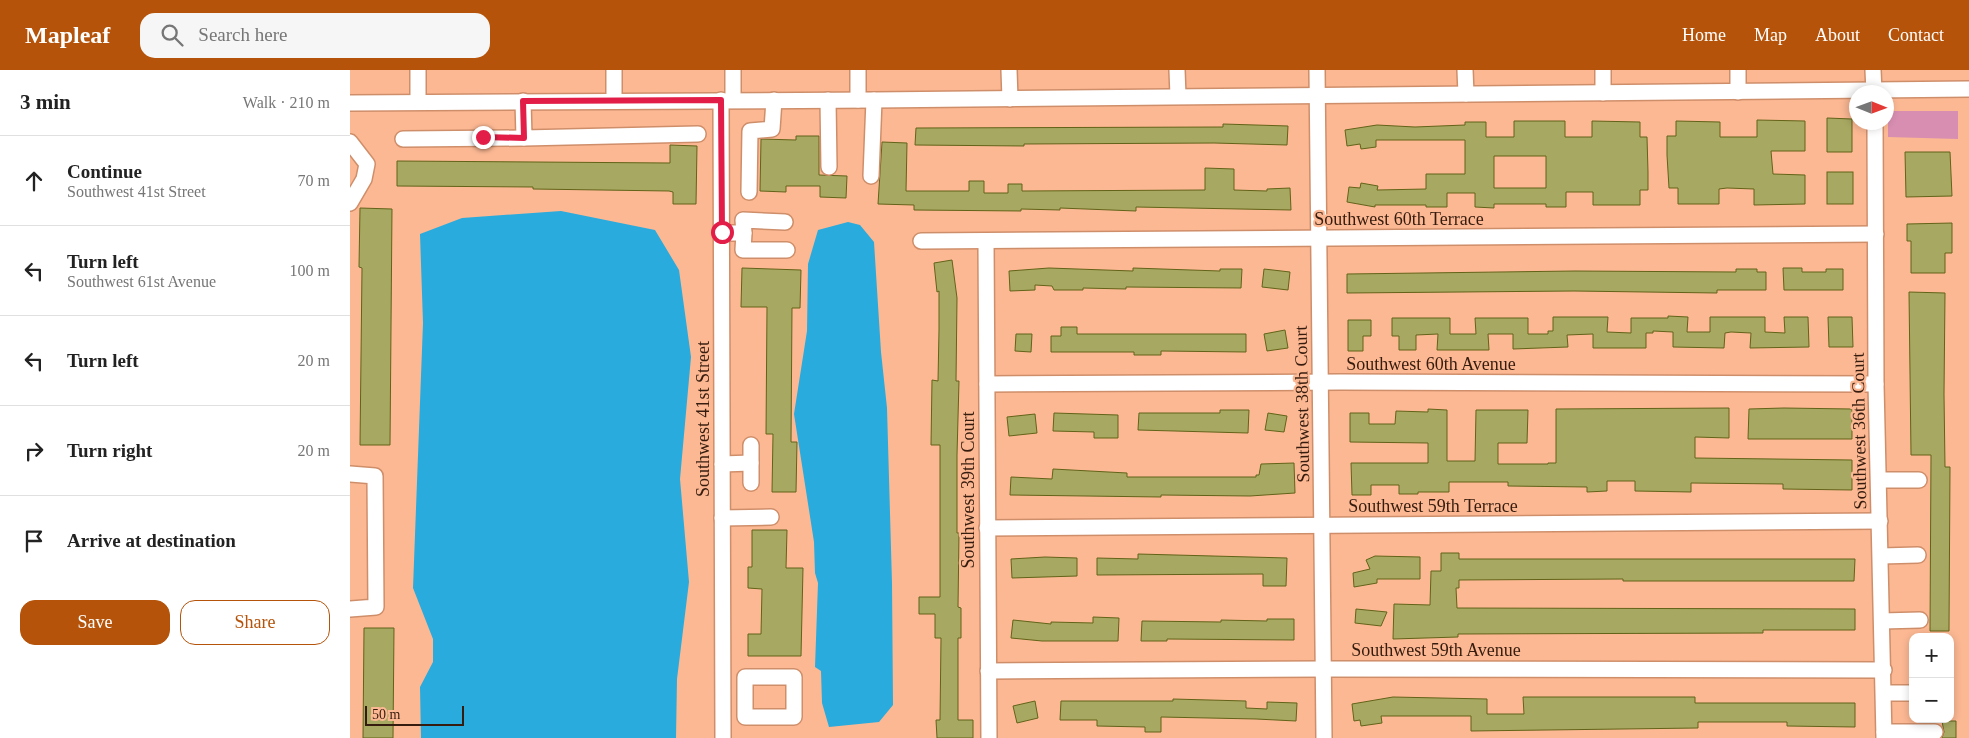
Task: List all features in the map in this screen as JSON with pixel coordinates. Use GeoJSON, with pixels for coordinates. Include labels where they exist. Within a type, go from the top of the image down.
{"type":"FeatureCollection","features":[{"type":"Feature","properties":{"kind":"street"},"geometry":{"type":"LineString","coordinates":[[418,70],[418,102]]}},
{"type":"Feature","properties":{"kind":"street"},"geometry":{"type":"LineString","coordinates":[[614,70],[614,100]]}},
{"type":"Feature","properties":{"kind":"street","name":"Southwest 41st Street"},"geometry":{"type":"LineString","coordinates":[[723,738],[722,232],[727,100],[733,70]]}},
{"type":"Feature","properties":{"kind":"street"},"geometry":{"type":"LineString","coordinates":[[858,70],[858,100]]}},
{"type":"Feature","properties":{"kind":"street"},"geometry":{"type":"LineString","coordinates":[[1009,70],[1010,99]]}},
{"type":"Feature","properties":{"kind":"street"},"geometry":{"type":"LineString","coordinates":[[1177,70],[1178,96]]}},
{"type":"Feature","properties":{"kind":"street","name":"Southwest 38th Court"},"geometry":{"type":"LineString","coordinates":[[1317,70],[1324,738]]}},
{"type":"Feature","properties":{"kind":"street"},"geometry":{"type":"LineString","coordinates":[[1466,70],[1466,94]]}},
{"type":"Feature","properties":{"kind":"street"},"geometry":{"type":"LineString","coordinates":[[1603,70],[1603,93]]}},
{"type":"Feature","properties":{"kind":"street"},"geometry":{"type":"LineString","coordinates":[[1738,70],[1738,92]]}},
{"type":"Feature","properties":{"kind":"street"},"geometry":{"type":"LineString","coordinates":[[1873,70],[1874,85]]}},
{"type":"Feature","properties":{"kind":"street"},"geometry":{"type":"LineString","coordinates":[[1894,91],[1969,89]]}},
{"type":"Feature","properties":{"kind":"street"},"geometry":{"type":"LineString","coordinates":[[350,102],[1849,92]]}},
{"type":"Feature","properties":{"kind":"street"},"geometry":{"type":"LineString","coordinates":[[749,192],[750,131],[772,130],[774,100]]}},
{"type":"Feature","properties":{"kind":"street"},"geometry":{"type":"LineString","coordinates":[[828,100],[829,167]]}},
{"type":"Feature","properties":{"kind":"street"},"geometry":{"type":"LineString","coordinates":[[872,176],[874,100]]}},
{"type":"Feature","properties":{"kind":"street"},"geometry":{"type":"LineString","coordinates":[[523,101],[524,138]]}},
{"type":"Feature","properties":{"kind":"street","name":"Southwest 36th Court"},"geometry":{"type":"LineString","coordinates":[[1875,130],[1876,384],[1884,735]]}},
{"type":"Feature","properties":{"kind":"street"},"geometry":{"type":"LineString","coordinates":[[403,139],[698,134]]}},
{"type":"Feature","properties":{"kind":"street"},"geometry":{"type":"LineString","coordinates":[[350,142],[367,164],[364,179],[354,190],[350,203]]}},
{"type":"Feature","properties":{"kind":"street"},"geometry":{"type":"LineString","coordinates":[[785,222],[743,220],[743,250],[787,250]]}},
{"type":"Feature","properties":{"kind":"street"},"geometry":{"type":"LineString","coordinates":[[722,232],[744,233]]}},
{"type":"Feature","properties":{"kind":"street","name":"Southwest 60th Terrace"},"geometry":{"type":"LineString","coordinates":[[922,241],[1876,234]]}},
{"type":"Feature","properties":{"kind":"street","name":"Southwest 39th Court"},"geometry":{"type":"LineString","coordinates":[[986,241],[989,738]]}},
{"type":"Feature","properties":{"kind":"street","name":"Southwest 60th Avenue"},"geometry":{"type":"LineString","coordinates":[[987,384],[1320,382],[1876,384]]}},
{"type":"Feature","properties":{"kind":"street"},"geometry":{"type":"LineString","coordinates":[[751,445],[751,483]]}},
{"type":"Feature","properties":{"kind":"street"},"geometry":{"type":"LineString","coordinates":[[722,464],[750,463]]}},
{"type":"Feature","properties":{"kind":"street"},"geometry":{"type":"LineString","coordinates":[[350,474],[375,476],[376,607],[350,609]]}},
{"type":"Feature","properties":{"kind":"street"},"geometry":{"type":"LineString","coordinates":[[1879,480],[1919,480]]}},
{"type":"Feature","properties":{"kind":"street"},"geometry":{"type":"LineString","coordinates":[[722,518],[771,517]]}},
{"type":"Feature","properties":{"kind":"street","name":"Southwest 59th Terrace"},"geometry":{"type":"LineString","coordinates":[[987,528],[1880,521]]}},
{"type":"Feature","properties":{"kind":"street"},"geometry":{"type":"LineString","coordinates":[[1881,556],[1918,555]]}},
{"type":"Feature","properties":{"kind":"street"},"geometry":{"type":"LineString","coordinates":[[1882,621],[1920,620]]}},
{"type":"Feature","properties":{"kind":"street","name":"Southwest 59th Avenue"},"geometry":{"type":"LineString","coordinates":[[988,671],[1323,669],[1884,670]]}},
{"type":"Feature","properties":{"kind":"street"},"geometry":{"type":"LineString","coordinates":[[1884,693],[1909,693]]}},
{"type":"Feature","properties":{"kind":"street"},"geometry":{"type":"LineString","coordinates":[[723,697],[745,696]]}},
{"type":"Feature","properties":{"kind":"street"},"geometry":{"type":"LineString","coordinates":[[1884,735],[1934,732]]}},
{"type":"Feature","properties":{"kind":"shaded area"},"geometry":{"type":"Polygon","coordinates":[[[1894,111],[1958,111],[1958,139],[1888,137],[1888,130],[1894,130],[1894,111]]]}},
{"type":"Feature","properties":{"kind":"water"},"geometry":{"type":"Polygon","coordinates":[[[561,211],[655,230],[679,270],[691,357],[680,479],[689,582],[677,679],[676,738],[421,738],[420,687],[433,662],[433,639],[413,588],[423,323],[420,234],[462,218],[561,211]]]}},
{"type":"Feature","properties":{"kind":"water"},"geometry":{"type":"Polygon","coordinates":[[[848,222],[860,225],[874,242],[881,352],[887,408],[893,705],[879,722],[829,727],[822,703],[821,671],[815,667],[818,583],[815,573],[814,542],[794,414],[807,331],[808,264],[818,230],[848,222]]]}},
{"type":"Feature","properties":{"kind":"building"},"geometry":{"type":"Polygon","coordinates":[[[1827,118],[1849,119],[1849,130],[1852,130],[1852,152],[1827,152],[1827,118]]]}},
{"type":"Feature","properties":{"kind":"building"},"geometry":{"type":"Polygon","coordinates":[[[1757,120],[1805,121],[1805,151],[1771,151],[1773,174],[1805,175],[1805,204],[1754,205],[1754,189],[1727,188],[1719,189],[1719,204],[1678,204],[1678,188],[1669,188],[1667,155],[1667,136],[1676,136],[1676,121],[1720,122],[1720,137],[1757,137],[1757,120]]]}},
{"type":"Feature","properties":{"kind":"building"},"geometry":{"type":"Polygon","coordinates":[[[1514,121],[1565,121],[1565,137],[1592,137],[1592,121],[1640,122],[1640,137],[1647,137],[1648,190],[1640,190],[1640,205],[1593,205],[1593,192],[1566,192],[1566,207],[1546,207],[1546,204],[1494,204],[1494,208],[1475,207],[1475,193],[1447,193],[1447,207],[1375,205],[1375,207],[1347,202],[1349,187],[1360,188],[1361,183],[1378,186],[1377,190],[1426,189],[1426,174],[1465,174],[1465,140],[1376,140],[1376,147],[1361,149],[1360,144],[1347,146],[1345,130],[1377,125],[1415,127],[1465,125],[1465,122],[1486,122],[1486,137],[1514,137],[1514,121]],[[1494,156],[1494,188],[1546,188],[1546,156],[1494,156]]]}},
{"type":"Feature","properties":{"kind":"building"},"geometry":{"type":"Polygon","coordinates":[[[1223,124],[1288,126],[1287,145],[1214,143],[1024,144],[1024,146],[915,145],[916,128],[1223,127],[1223,124]]]}},
{"type":"Feature","properties":{"kind":"building"},"geometry":{"type":"Polygon","coordinates":[[[796,136],[819,136],[819,175],[847,176],[846,198],[820,197],[820,186],[786,186],[786,192],[760,191],[761,139],[796,140],[796,136]]]}},
{"type":"Feature","properties":{"kind":"building"},"geometry":{"type":"Polygon","coordinates":[[[882,142],[907,143],[906,191],[969,191],[969,181],[984,181],[984,193],[1008,193],[1008,184],[1022,184],[1022,191],[1205,190],[1205,168],[1234,169],[1234,190],[1267,191],[1267,189],[1290,188],[1291,210],[1136,207],[1136,211],[1060,208],[1060,210],[1021,209],[1021,211],[914,210],[914,205],[878,204],[882,142]]]}},
{"type":"Feature","properties":{"kind":"building"},"geometry":{"type":"Polygon","coordinates":[[[670,145],[697,146],[696,204],[673,204],[673,192],[669,191],[397,186],[397,161],[670,163],[670,145]]]}},
{"type":"Feature","properties":{"kind":"building"},"geometry":{"type":"Polygon","coordinates":[[[1905,152],[1950,152],[1952,196],[1906,197],[1905,152]]]}},
{"type":"Feature","properties":{"kind":"building"},"geometry":{"type":"Polygon","coordinates":[[[1827,172],[1853,172],[1853,204],[1827,204],[1827,172]]]}},
{"type":"Feature","properties":{"kind":"building"},"geometry":{"type":"Polygon","coordinates":[[[360,208],[392,209],[390,445],[360,445],[362,268],[359,267],[360,208]]]}},
{"type":"Feature","properties":{"kind":"building"},"geometry":{"type":"Polygon","coordinates":[[[1952,223],[1952,253],[1945,253],[1945,273],[1911,273],[1911,241],[1907,241],[1907,224],[1952,223]]]}},
{"type":"Feature","properties":{"kind":"building"},"geometry":{"type":"Polygon","coordinates":[[[952,260],[957,298],[956,381],[959,381],[957,533],[959,533],[958,607],[961,608],[961,638],[958,638],[958,720],[973,720],[973,738],[937,738],[936,720],[940,720],[941,638],[935,638],[935,614],[919,614],[919,597],[940,597],[940,445],[931,445],[932,380],[938,381],[939,330],[939,291],[937,292],[934,263],[952,260]]]}},
{"type":"Feature","properties":{"kind":"building"},"geometry":{"type":"Polygon","coordinates":[[[742,268],[801,270],[800,308],[792,308],[791,442],[797,442],[796,492],[772,492],[773,434],[766,434],[767,307],[741,307],[742,268]]]}},
{"type":"Feature","properties":{"kind":"building"},"geometry":{"type":"Polygon","coordinates":[[[1049,268],[1133,271],[1133,268],[1220,271],[1220,269],[1242,269],[1241,288],[1126,287],[1126,289],[1083,288],[1083,290],[1054,290],[1052,286],[1035,285],[1035,290],[1010,291],[1009,271],[1049,268]]]}},
{"type":"Feature","properties":{"kind":"building"},"geometry":{"type":"Polygon","coordinates":[[[1783,268],[1802,268],[1802,272],[1826,272],[1826,269],[1843,269],[1843,290],[1784,290],[1783,268]]]}},
{"type":"Feature","properties":{"kind":"building"},"geometry":{"type":"Polygon","coordinates":[[[1264,269],[1290,272],[1288,290],[1262,287],[1264,269]]]}},
{"type":"Feature","properties":{"kind":"building"},"geometry":{"type":"Polygon","coordinates":[[[1736,269],[1757,269],[1757,272],[1766,272],[1766,290],[1717,290],[1717,293],[1574,291],[1347,293],[1347,274],[1575,271],[1736,272],[1736,269]]]}},
{"type":"Feature","properties":{"kind":"building"},"geometry":{"type":"Polygon","coordinates":[[[1909,292],[1945,293],[1945,467],[1950,467],[1949,631],[1930,631],[1931,455],[1911,455],[1909,292]]]}},
{"type":"Feature","properties":{"kind":"building"},"geometry":{"type":"Polygon","coordinates":[[[1668,316],[1688,317],[1687,332],[1710,332],[1710,317],[1765,317],[1765,332],[1785,333],[1784,317],[1808,317],[1809,347],[1750,348],[1751,333],[1731,332],[1725,333],[1724,348],[1673,347],[1673,332],[1653,331],[1653,333],[1646,333],[1646,348],[1593,348],[1593,334],[1567,335],[1568,347],[1513,349],[1513,334],[1488,334],[1489,350],[1437,350],[1438,334],[1416,335],[1416,350],[1399,350],[1399,336],[1392,336],[1392,318],[1450,318],[1450,334],[1476,334],[1475,318],[1528,318],[1528,334],[1548,334],[1548,331],[1553,331],[1553,317],[1608,317],[1607,332],[1631,333],[1631,318],[1668,318],[1668,316]]]}},
{"type":"Feature","properties":{"kind":"building"},"geometry":{"type":"Polygon","coordinates":[[[1828,317],[1852,317],[1853,347],[1829,347],[1828,317]]]}},
{"type":"Feature","properties":{"kind":"building"},"geometry":{"type":"Polygon","coordinates":[[[1348,320],[1371,320],[1371,336],[1363,336],[1363,351],[1348,351],[1348,320]]]}},
{"type":"Feature","properties":{"kind":"building"},"geometry":{"type":"Polygon","coordinates":[[[1061,327],[1077,327],[1077,334],[1246,334],[1246,352],[1161,351],[1161,355],[1134,355],[1134,352],[1051,352],[1051,336],[1061,336],[1061,327]]]}},
{"type":"Feature","properties":{"kind":"building"},"geometry":{"type":"Polygon","coordinates":[[[1285,330],[1288,348],[1267,351],[1264,334],[1285,330]]]}},
{"type":"Feature","properties":{"kind":"building"},"geometry":{"type":"Polygon","coordinates":[[[1016,334],[1032,334],[1031,352],[1015,351],[1016,334]]]}},
{"type":"Feature","properties":{"kind":"building"},"geometry":{"type":"Polygon","coordinates":[[[1729,408],[1729,438],[1695,437],[1695,458],[1852,460],[1852,490],[1783,489],[1783,484],[1691,483],[1691,492],[1635,491],[1635,481],[1607,481],[1607,491],[1587,492],[1587,487],[1508,486],[1508,482],[1449,482],[1449,492],[1399,494],[1399,485],[1371,485],[1371,495],[1352,495],[1351,463],[1428,463],[1428,443],[1350,442],[1350,413],[1369,413],[1369,424],[1395,424],[1396,411],[1428,412],[1428,409],[1447,410],[1447,461],[1475,461],[1476,410],[1528,410],[1527,443],[1498,443],[1498,464],[1548,464],[1556,463],[1556,409],[1729,408]]]}},
{"type":"Feature","properties":{"kind":"building"},"geometry":{"type":"Polygon","coordinates":[[[1749,409],[1852,409],[1852,439],[1748,439],[1749,409]]]}},
{"type":"Feature","properties":{"kind":"building"},"geometry":{"type":"Polygon","coordinates":[[[1220,410],[1249,410],[1248,433],[1138,430],[1139,413],[1220,413],[1220,410]]]}},
{"type":"Feature","properties":{"kind":"building"},"geometry":{"type":"Polygon","coordinates":[[[1054,413],[1118,415],[1118,438],[1094,438],[1094,432],[1053,431],[1054,413]]]}},
{"type":"Feature","properties":{"kind":"building"},"geometry":{"type":"Polygon","coordinates":[[[1268,413],[1287,416],[1284,432],[1265,430],[1268,413]]]}},
{"type":"Feature","properties":{"kind":"building"},"geometry":{"type":"Polygon","coordinates":[[[1035,414],[1037,433],[1009,436],[1007,417],[1035,414]]]}},
{"type":"Feature","properties":{"kind":"building"},"geometry":{"type":"Polygon","coordinates":[[[1294,463],[1295,493],[1250,496],[1161,495],[1161,497],[1010,495],[1011,477],[1052,479],[1053,469],[1127,473],[1127,477],[1256,477],[1256,475],[1259,475],[1261,464],[1294,463]]]}},
{"type":"Feature","properties":{"kind":"building"},"geometry":{"type":"Polygon","coordinates":[[[752,530],[787,530],[786,568],[803,568],[801,656],[748,656],[748,634],[761,634],[762,589],[748,588],[748,567],[752,567],[752,530]]]}},
{"type":"Feature","properties":{"kind":"building"},"geometry":{"type":"Polygon","coordinates":[[[1441,553],[1459,553],[1459,559],[1855,559],[1854,581],[1459,580],[1459,588],[1456,588],[1457,608],[1855,609],[1855,630],[1763,630],[1763,633],[1458,634],[1458,637],[1393,639],[1394,604],[1430,605],[1431,571],[1441,571],[1441,553]]]}},
{"type":"Feature","properties":{"kind":"building"},"geometry":{"type":"Polygon","coordinates":[[[1138,554],[1287,558],[1286,586],[1263,586],[1263,574],[1097,575],[1097,558],[1138,559],[1138,554]]]}},
{"type":"Feature","properties":{"kind":"building"},"geometry":{"type":"Polygon","coordinates":[[[1375,556],[1420,557],[1420,579],[1377,579],[1377,583],[1354,587],[1353,573],[1370,569],[1366,560],[1375,556]]]}},
{"type":"Feature","properties":{"kind":"building"},"geometry":{"type":"Polygon","coordinates":[[[1077,558],[1077,576],[1012,578],[1011,559],[1077,558]]]}},
{"type":"Feature","properties":{"kind":"building"},"geometry":{"type":"Polygon","coordinates":[[[1356,609],[1387,612],[1381,626],[1355,623],[1356,609]]]}},
{"type":"Feature","properties":{"kind":"building"},"geometry":{"type":"Polygon","coordinates":[[[1093,617],[1119,618],[1118,641],[1042,641],[1011,638],[1013,620],[1051,624],[1051,622],[1093,623],[1093,617]]]}},
{"type":"Feature","properties":{"kind":"building"},"geometry":{"type":"Polygon","coordinates":[[[1267,619],[1294,619],[1294,640],[1167,639],[1167,641],[1141,641],[1142,621],[1221,622],[1221,620],[1267,621],[1267,619]]]}},
{"type":"Feature","properties":{"kind":"building"},"geometry":{"type":"Polygon","coordinates":[[[364,628],[394,628],[393,738],[363,738],[364,628]]]}},
{"type":"Feature","properties":{"kind":"building"},"geometry":{"type":"Polygon","coordinates":[[[1393,697],[1487,699],[1487,714],[1524,714],[1523,697],[1695,697],[1695,703],[1855,703],[1855,727],[1787,726],[1787,722],[1698,722],[1698,728],[1471,731],[1471,716],[1381,716],[1382,723],[1361,726],[1360,720],[1354,721],[1352,704],[1393,697]]]}},
{"type":"Feature","properties":{"kind":"building"},"geometry":{"type":"Polygon","coordinates":[[[1173,699],[1246,701],[1246,708],[1267,709],[1267,702],[1297,703],[1296,721],[1161,717],[1161,732],[1145,732],[1145,727],[1097,726],[1097,720],[1060,720],[1061,701],[1173,701],[1173,699]]]}},
{"type":"Feature","properties":{"kind":"building"},"geometry":{"type":"Polygon","coordinates":[[[1035,701],[1038,718],[1017,723],[1013,706],[1035,701]]]}},
{"type":"Feature","properties":{"kind":"building"},"geometry":{"type":"Polygon","coordinates":[[[1956,721],[1956,738],[1942,738],[1944,732],[1942,723],[1954,723],[1956,721]]]}},
{"type":"Feature","properties":{"kind":"route"},"geometry":{"type":"LineString","coordinates":[[483,137],[524,138],[523,101],[721,100],[722,232]]}}]}
